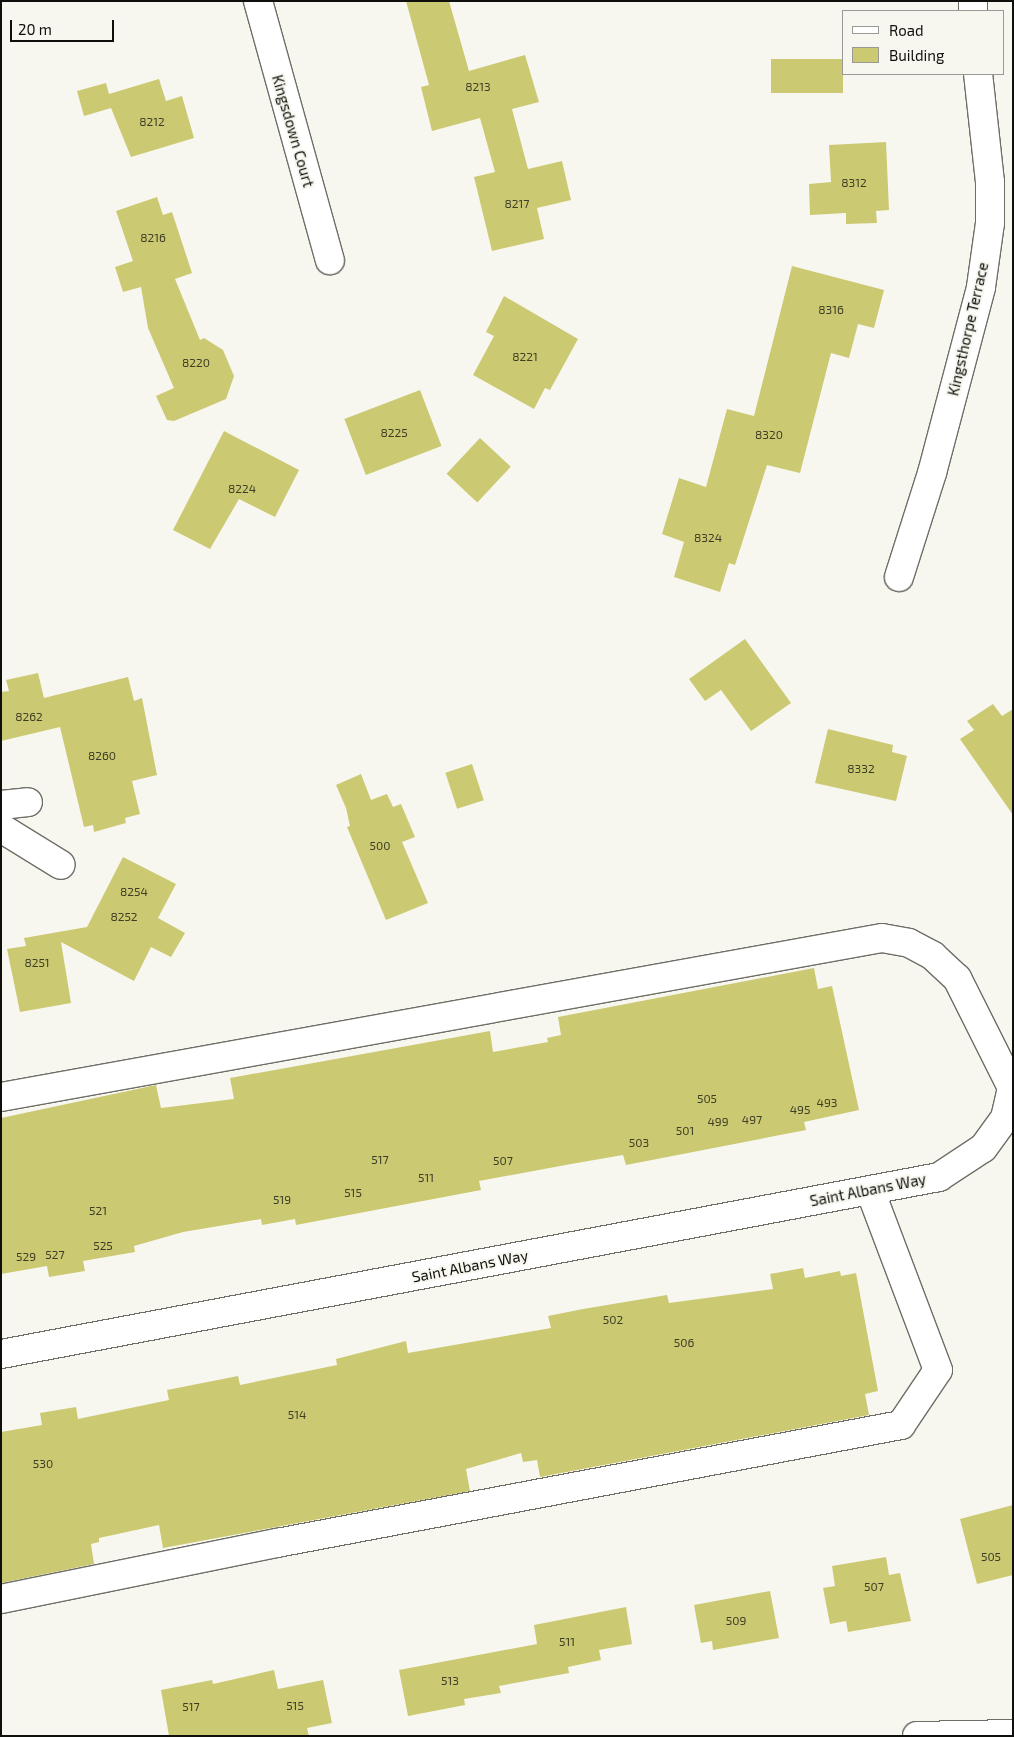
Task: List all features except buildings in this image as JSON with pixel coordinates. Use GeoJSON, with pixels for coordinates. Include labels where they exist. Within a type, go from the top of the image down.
{"type":"FeatureCollection","features":[{"type":"Feature","properties":{"kind":"street","name":"Kingsdown Court"},"geometry":{"type":"LineString","coordinates":[[258,1],[330,260]]}},
{"type":"Feature","properties":{"kind":"street","name":"Kingsthorpe Terrace"},"geometry":{"type":"LineString","coordinates":[[899,577],[932,473],[981,287],[990,223],[990,182],[978,75]]}},
{"type":"Feature","properties":{"kind":"street"},"geometry":{"type":"LineString","coordinates":[[1,805],[28,802]]}},
{"type":"Feature","properties":{"kind":"street"},"geometry":{"type":"LineString","coordinates":[[1,828],[61,865]]}},
{"type":"Feature","properties":{"kind":"street","name":"Saint Albans Way"},"geometry":{"type":"LineString","coordinates":[[1,1097],[882,938],[908,943],[933,956],[957,978],[1012,1088],[1005,1118],[983,1148],[938,1177],[1,1354]]}},
{"type":"Feature","properties":{"kind":"street"},"geometry":{"type":"LineString","coordinates":[[1,1599],[277,1543],[901,1425],[938,1370],[870,1190]]}},
{"type":"Feature","properties":{"kind":"street"},"geometry":{"type":"LineString","coordinates":[[917,1736],[1013,1734]]}}]}
